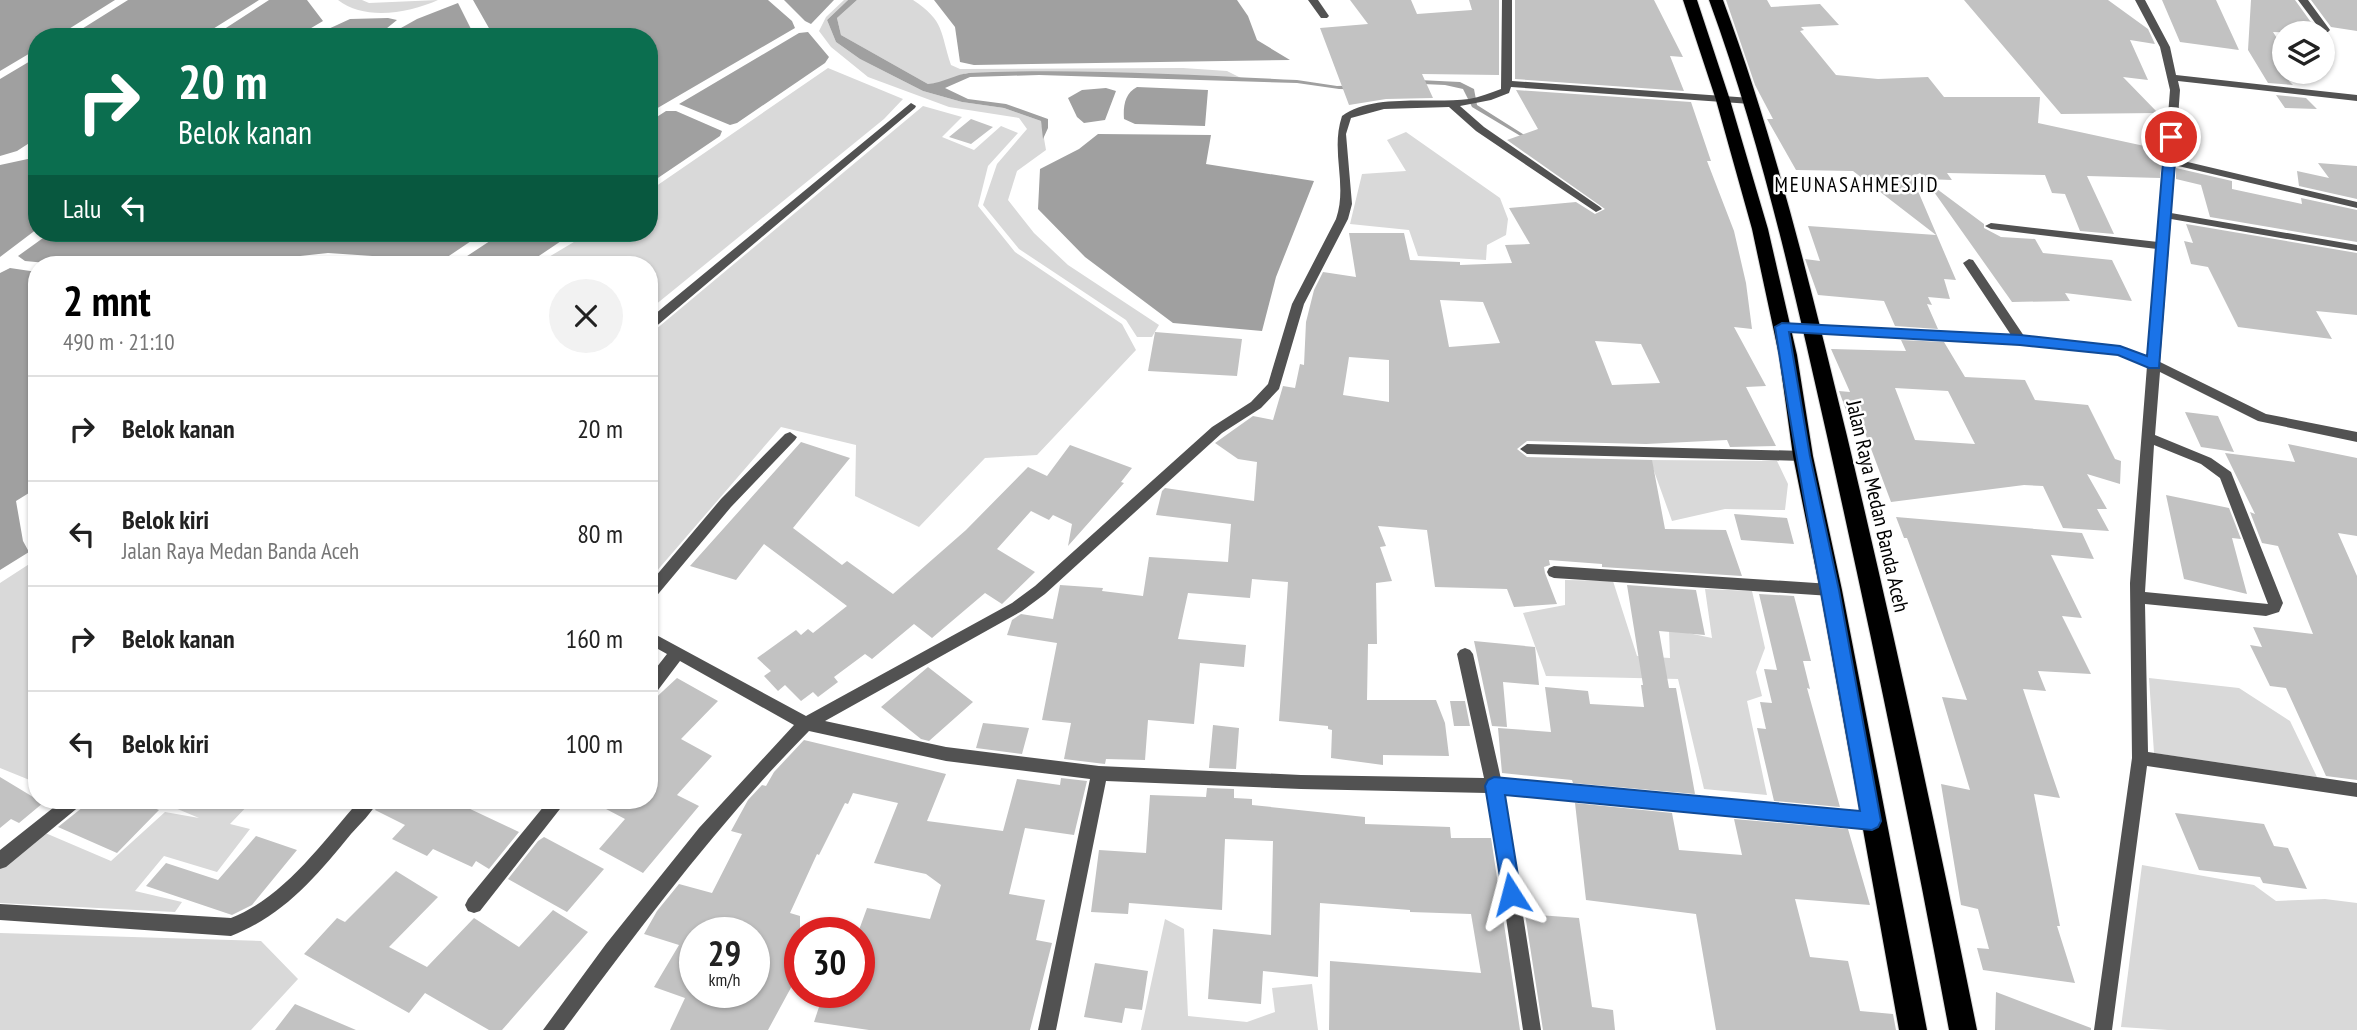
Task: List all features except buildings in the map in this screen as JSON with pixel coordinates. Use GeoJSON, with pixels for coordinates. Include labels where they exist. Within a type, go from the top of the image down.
{"type":"FeatureCollection","features":[{"type":"Feature","properties":{"kind":"highway"},"geometry":{"type":"LineString","coordinates":[[1690,0],[1749,190],[1782,327],[1803,456],[1831,590],[1913,1030]]}},
{"type":"Feature","properties":{"kind":"highway","name":"Jalan Raya Medan Banda Aceh"},"geometry":{"type":"LineString","coordinates":[[1716,0],[1740,62],[1812,329],[1864,546],[1896,706],[1922,815],[1963,1030]]}},
{"type":"Feature","properties":{"kind":"highway"},"geometry":{"type":"LineString","coordinates":[[1749,190],[1777,192]]}},
{"type":"Feature","properties":{"kind":"street"},"geometry":{"type":"LineString","coordinates":[[1313,0],[1324,16]]}},
{"type":"Feature","properties":{"kind":"street"},"geometry":{"type":"LineString","coordinates":[[552,1030],[712,825],[779,749],[806,724],[1032,596],[1217,430],[1256,405],[1274,386],[1298,304],[1342,219],[1347,204],[1341,134],[1347,116],[1374,107],[1457,102],[1505,91],[1507,0]]}},
{"type":"Feature","properties":{"kind":"street"},"geometry":{"type":"LineString","coordinates":[[2103,1030],[2140,758],[2137,597],[2175,90],[2165,47],[2140,0]]}},
{"type":"Feature","properties":{"kind":"street"},"geometry":{"type":"LineString","coordinates":[[2304,0],[2319,21]]}},
{"type":"Feature","properties":{"kind":"street"},"geometry":{"type":"LineString","coordinates":[[2172,77],[2357,98]]}},
{"type":"Feature","properties":{"kind":"street"},"geometry":{"type":"LineString","coordinates":[[1507,84],[1751,101]]}},
{"type":"Feature","properties":{"kind":"street"},"geometry":{"type":"LineString","coordinates":[[1457,102],[1480,129],[1596,209]]}},
{"type":"Feature","properties":{"kind":"street"},"geometry":{"type":"LineString","coordinates":[[658,318],[911,106]]}},
{"type":"Feature","properties":{"kind":"street"},"geometry":{"type":"LineString","coordinates":[[2169,161],[2357,205]]}},
{"type":"Feature","properties":{"kind":"street"},"geometry":{"type":"LineString","coordinates":[[2165,215],[2357,248]]}},
{"type":"Feature","properties":{"kind":"street"},"geometry":{"type":"LineString","coordinates":[[1991,226],[2163,246]]}},
{"type":"Feature","properties":{"kind":"street"},"geometry":{"type":"LineString","coordinates":[[1969,263],[2020,340]]}},
{"type":"Feature","properties":{"kind":"street"},"geometry":{"type":"LineString","coordinates":[[1782,327],[2020,340],[2120,351],[2154,364],[2263,418],[2357,437]]}},
{"type":"Feature","properties":{"kind":"street"},"geometry":{"type":"LineString","coordinates":[[658,584],[726,503],[790,437]]}},
{"type":"Feature","properties":{"kind":"street"},"geometry":{"type":"LineString","coordinates":[[2137,597],[2266,610],[2274,608],[2276,603],[2226,475],[2206,461],[2147,437]]}},
{"type":"Feature","properties":{"kind":"street"},"geometry":{"type":"LineString","coordinates":[[1527,449],[1803,456]]}},
{"type":"Feature","properties":{"kind":"street"},"geometry":{"type":"LineString","coordinates":[[1555,572],[1831,590]]}},
{"type":"Feature","properties":{"kind":"street"},"geometry":{"type":"LineString","coordinates":[[658,642],[806,724],[946,754],[1099,773],[1301,782],[1494,786],[1872,821]]}},
{"type":"Feature","properties":{"kind":"street"},"geometry":{"type":"LineString","coordinates":[[658,677],[678,652]]}},
{"type":"Feature","properties":{"kind":"street"},"geometry":{"type":"LineString","coordinates":[[1465,654],[1494,786],[1532,1030]]}},
{"type":"Feature","properties":{"kind":"street"},"geometry":{"type":"LineString","coordinates":[[2140,758],[2357,790]]}},
{"type":"Feature","properties":{"kind":"street"},"geometry":{"type":"LineString","coordinates":[[1047,1030],[1099,773]]}},
{"type":"Feature","properties":{"kind":"street"},"geometry":{"type":"LineString","coordinates":[[0,861],[64,809]]}},
{"type":"Feature","properties":{"kind":"street"},"geometry":{"type":"LineString","coordinates":[[0,912],[231,927],[248,922],[275,905],[362,809]]}},
{"type":"Feature","properties":{"kind":"street"},"geometry":{"type":"LineString","coordinates":[[474,905],[552,809]]}},
{"type":"Feature","properties":{"kind":"shaded area"},"geometry":{"type":"Polygon","coordinates":[[[0,0],[115,0],[70,28],[28,28],[28,54],[0,71],[0,0]]]}},
{"type":"Feature","properties":{"kind":"shaded area"},"geometry":{"type":"Polygon","coordinates":[[[128,0],[259,0],[214,28],[83,28],[128,0]]]}},
{"type":"Feature","properties":{"kind":"shaded area"},"geometry":{"type":"Polygon","coordinates":[[[269,0],[307,0],[323,21],[311,28],[226,28],[269,0]]]}},
{"type":"Feature","properties":{"kind":"shaded area"},"geometry":{"type":"Polygon","coordinates":[[[338,0],[362,0],[369,3],[438,0],[401,11],[374,13],[349,7],[338,0]]]}},
{"type":"Feature","properties":{"kind":"shaded area"},"geometry":{"type":"Polygon","coordinates":[[[473,0],[768,0],[792,21],[795,28],[658,108],[658,28],[489,28],[473,0]]]}},
{"type":"Feature","properties":{"kind":"shaded area"},"geometry":{"type":"Polygon","coordinates":[[[784,0],[834,0],[811,24],[784,0]]]}},
{"type":"Feature","properties":{"kind":"shaded area"},"geometry":{"type":"Polygon","coordinates":[[[844,0],[848,0],[827,20],[836,42],[860,59],[923,91],[962,102],[1004,108],[1041,121],[1046,150],[1017,171],[1008,200],[1034,233],[1068,265],[1159,325],[1152,337],[1137,337],[1126,320],[1019,249],[983,205],[997,164],[1027,129],[1019,118],[949,107],[868,77],[831,47],[819,31],[826,17],[844,0]]]}},
{"type":"Feature","properties":{"kind":"shaded area"},"geometry":{"type":"Polygon","coordinates":[[[848,0],[857,0],[837,18],[841,35],[928,84],[969,73],[1051,71],[1297,80],[1337,86],[1371,85],[1398,79],[1460,82],[1474,89],[1477,105],[1621,196],[1472,107],[1463,89],[1445,85],[1401,83],[1371,90],[1297,83],[1039,75],[970,77],[945,88],[968,99],[1006,104],[1048,119],[1048,128],[1043,139],[1041,121],[1004,108],[962,102],[923,91],[860,59],[836,42],[827,20],[848,0]]]}},
{"type":"Feature","properties":{"kind":"shaded area"},"geometry":{"type":"Polygon","coordinates":[[[857,0],[913,0],[936,21],[943,35],[951,65],[960,69],[1183,68],[1227,71],[1241,78],[966,73],[943,83],[928,84],[841,35],[837,18],[857,0]]]}},
{"type":"Feature","properties":{"kind":"shaded area"},"geometry":{"type":"Polygon","coordinates":[[[934,0],[1237,0],[1248,16],[1257,40],[1290,60],[974,65],[960,62],[955,27],[934,0]]]}},
{"type":"Feature","properties":{"kind":"shaded area"},"geometry":{"type":"Polygon","coordinates":[[[458,3],[470,28],[401,28],[458,3]]]}},
{"type":"Feature","properties":{"kind":"shaded area"},"geometry":{"type":"Polygon","coordinates":[[[350,19],[397,20],[387,28],[330,28],[350,19]]]}},
{"type":"Feature","properties":{"kind":"shaded area"},"geometry":{"type":"Polygon","coordinates":[[[808,32],[829,57],[825,63],[737,123],[730,125],[679,104],[799,33],[808,32]]]}},
{"type":"Feature","properties":{"kind":"shaded area"},"geometry":{"type":"Polygon","coordinates":[[[28,62],[28,144],[17,151],[0,156],[0,79],[28,62]]]}},
{"type":"Feature","properties":{"kind":"shaded area"},"geometry":{"type":"Polygon","coordinates":[[[828,68],[903,99],[884,119],[658,303],[658,256],[550,256],[574,242],[658,242],[658,185],[828,68]]]}},
{"type":"Feature","properties":{"kind":"shaded area"},"geometry":{"type":"Polygon","coordinates":[[[1137,87],[1208,90],[1205,126],[1135,124],[1124,119],[1126,100],[1137,87]]]}},
{"type":"Feature","properties":{"kind":"shaded area"},"geometry":{"type":"Polygon","coordinates":[[[1106,88],[1116,91],[1105,120],[1084,123],[1077,117],[1068,98],[1082,90],[1106,88]]]}},
{"type":"Feature","properties":{"kind":"shaded area"},"geometry":{"type":"Polygon","coordinates":[[[923,106],[962,117],[942,137],[974,150],[1001,126],[1018,133],[988,166],[978,206],[1015,252],[1122,324],[1136,350],[1037,455],[985,458],[919,527],[855,496],[856,445],[781,427],[658,570],[658,327],[923,106]]]}},
{"type":"Feature","properties":{"kind":"shaded area"},"geometry":{"type":"Polygon","coordinates":[[[666,111],[676,111],[722,131],[720,136],[658,178],[658,116],[666,111]]]}},
{"type":"Feature","properties":{"kind":"shaded area"},"geometry":{"type":"Polygon","coordinates":[[[1406,132],[1500,198],[1508,219],[1506,235],[1487,245],[1486,260],[1418,256],[1409,230],[1350,224],[1362,174],[1406,171],[1387,140],[1406,132]]]}},
{"type":"Feature","properties":{"kind":"shaded area"},"geometry":{"type":"Polygon","coordinates":[[[1098,134],[1211,135],[1206,164],[1314,181],[1276,277],[1262,331],[1173,323],[1085,257],[1038,209],[1040,169],[1079,149],[1098,134]]]}},
{"type":"Feature","properties":{"kind":"shaded area"},"geometry":{"type":"Polygon","coordinates":[[[28,159],[28,236],[0,257],[0,165],[28,159]]]}},
{"type":"Feature","properties":{"kind":"shaded area"},"geometry":{"type":"Polygon","coordinates":[[[37,242],[470,242],[449,256],[328,253],[300,256],[28,256],[28,261],[18,256],[37,242]]]}},
{"type":"Feature","properties":{"kind":"shaded area"},"geometry":{"type":"Polygon","coordinates":[[[488,242],[560,242],[539,256],[467,256],[488,242]]]}},
{"type":"Feature","properties":{"kind":"shaded area"},"geometry":{"type":"Polygon","coordinates":[[[10,268],[28,271],[28,494],[16,501],[23,541],[28,553],[0,570],[0,273],[10,268]]]}},
{"type":"Feature","properties":{"kind":"shaded area"},"geometry":{"type":"Polygon","coordinates":[[[1650,460],[1777,461],[1788,484],[1785,510],[1725,509],[1672,521],[1650,460]]]}},
{"type":"Feature","properties":{"kind":"shaded area"},"geometry":{"type":"Polygon","coordinates":[[[28,565],[28,779],[0,768],[0,583],[28,565]]]}},
{"type":"Feature","properties":{"kind":"shaded area"},"geometry":{"type":"Polygon","coordinates":[[[1565,580],[1613,581],[1637,656],[1670,658],[1669,629],[1712,638],[1705,589],[1752,591],[1765,648],[1756,672],[1762,696],[1747,701],[1767,795],[1704,789],[1678,679],[1546,676],[1523,613],[1565,605],[1565,580]]]}},
{"type":"Feature","properties":{"kind":"shaded area"},"geometry":{"type":"Polygon","coordinates":[[[2149,678],[2239,688],[2290,721],[2317,777],[2154,753],[2149,678]]]}},
{"type":"Feature","properties":{"kind":"shaded area"},"geometry":{"type":"Polygon","coordinates":[[[178,809],[244,809],[230,824],[250,829],[217,872],[164,856],[135,891],[182,902],[175,912],[0,903],[0,868],[43,832],[111,861],[165,812],[199,818],[178,809]]]}},
{"type":"Feature","properties":{"kind":"shaded area"},"geometry":{"type":"Polygon","coordinates":[[[2142,865],[2254,885],[2276,901],[2325,899],[2357,903],[2357,1030],[2168,1030],[2121,1027],[2142,865]]]}},
{"type":"Feature","properties":{"kind":"shaded area"},"geometry":{"type":"Polygon","coordinates":[[[1165,919],[1184,929],[1188,1016],[1247,1022],[1275,1012],[1272,988],[1312,984],[1318,1030],[1141,1030],[1165,919]]]}},
{"type":"Feature","properties":{"kind":"shaded area"},"geometry":{"type":"Polygon","coordinates":[[[0,933],[261,941],[298,979],[251,1030],[0,1030],[0,933]]]}},
{"type":"Feature","properties":{"kind":"district","name":"MEUNASAHMESJID"},"geometry":{"type":"Point","coordinates":[1857,184]}},
{"type":"Feature","properties":{"kind":"route"},"geometry":{"type":"LineString","coordinates":[[1511,894],[1494,786],[1872,821],[1831,590],[1803,456],[1782,327],[2020,340],[2120,351],[2154,364],[2171,137]]}}]}
